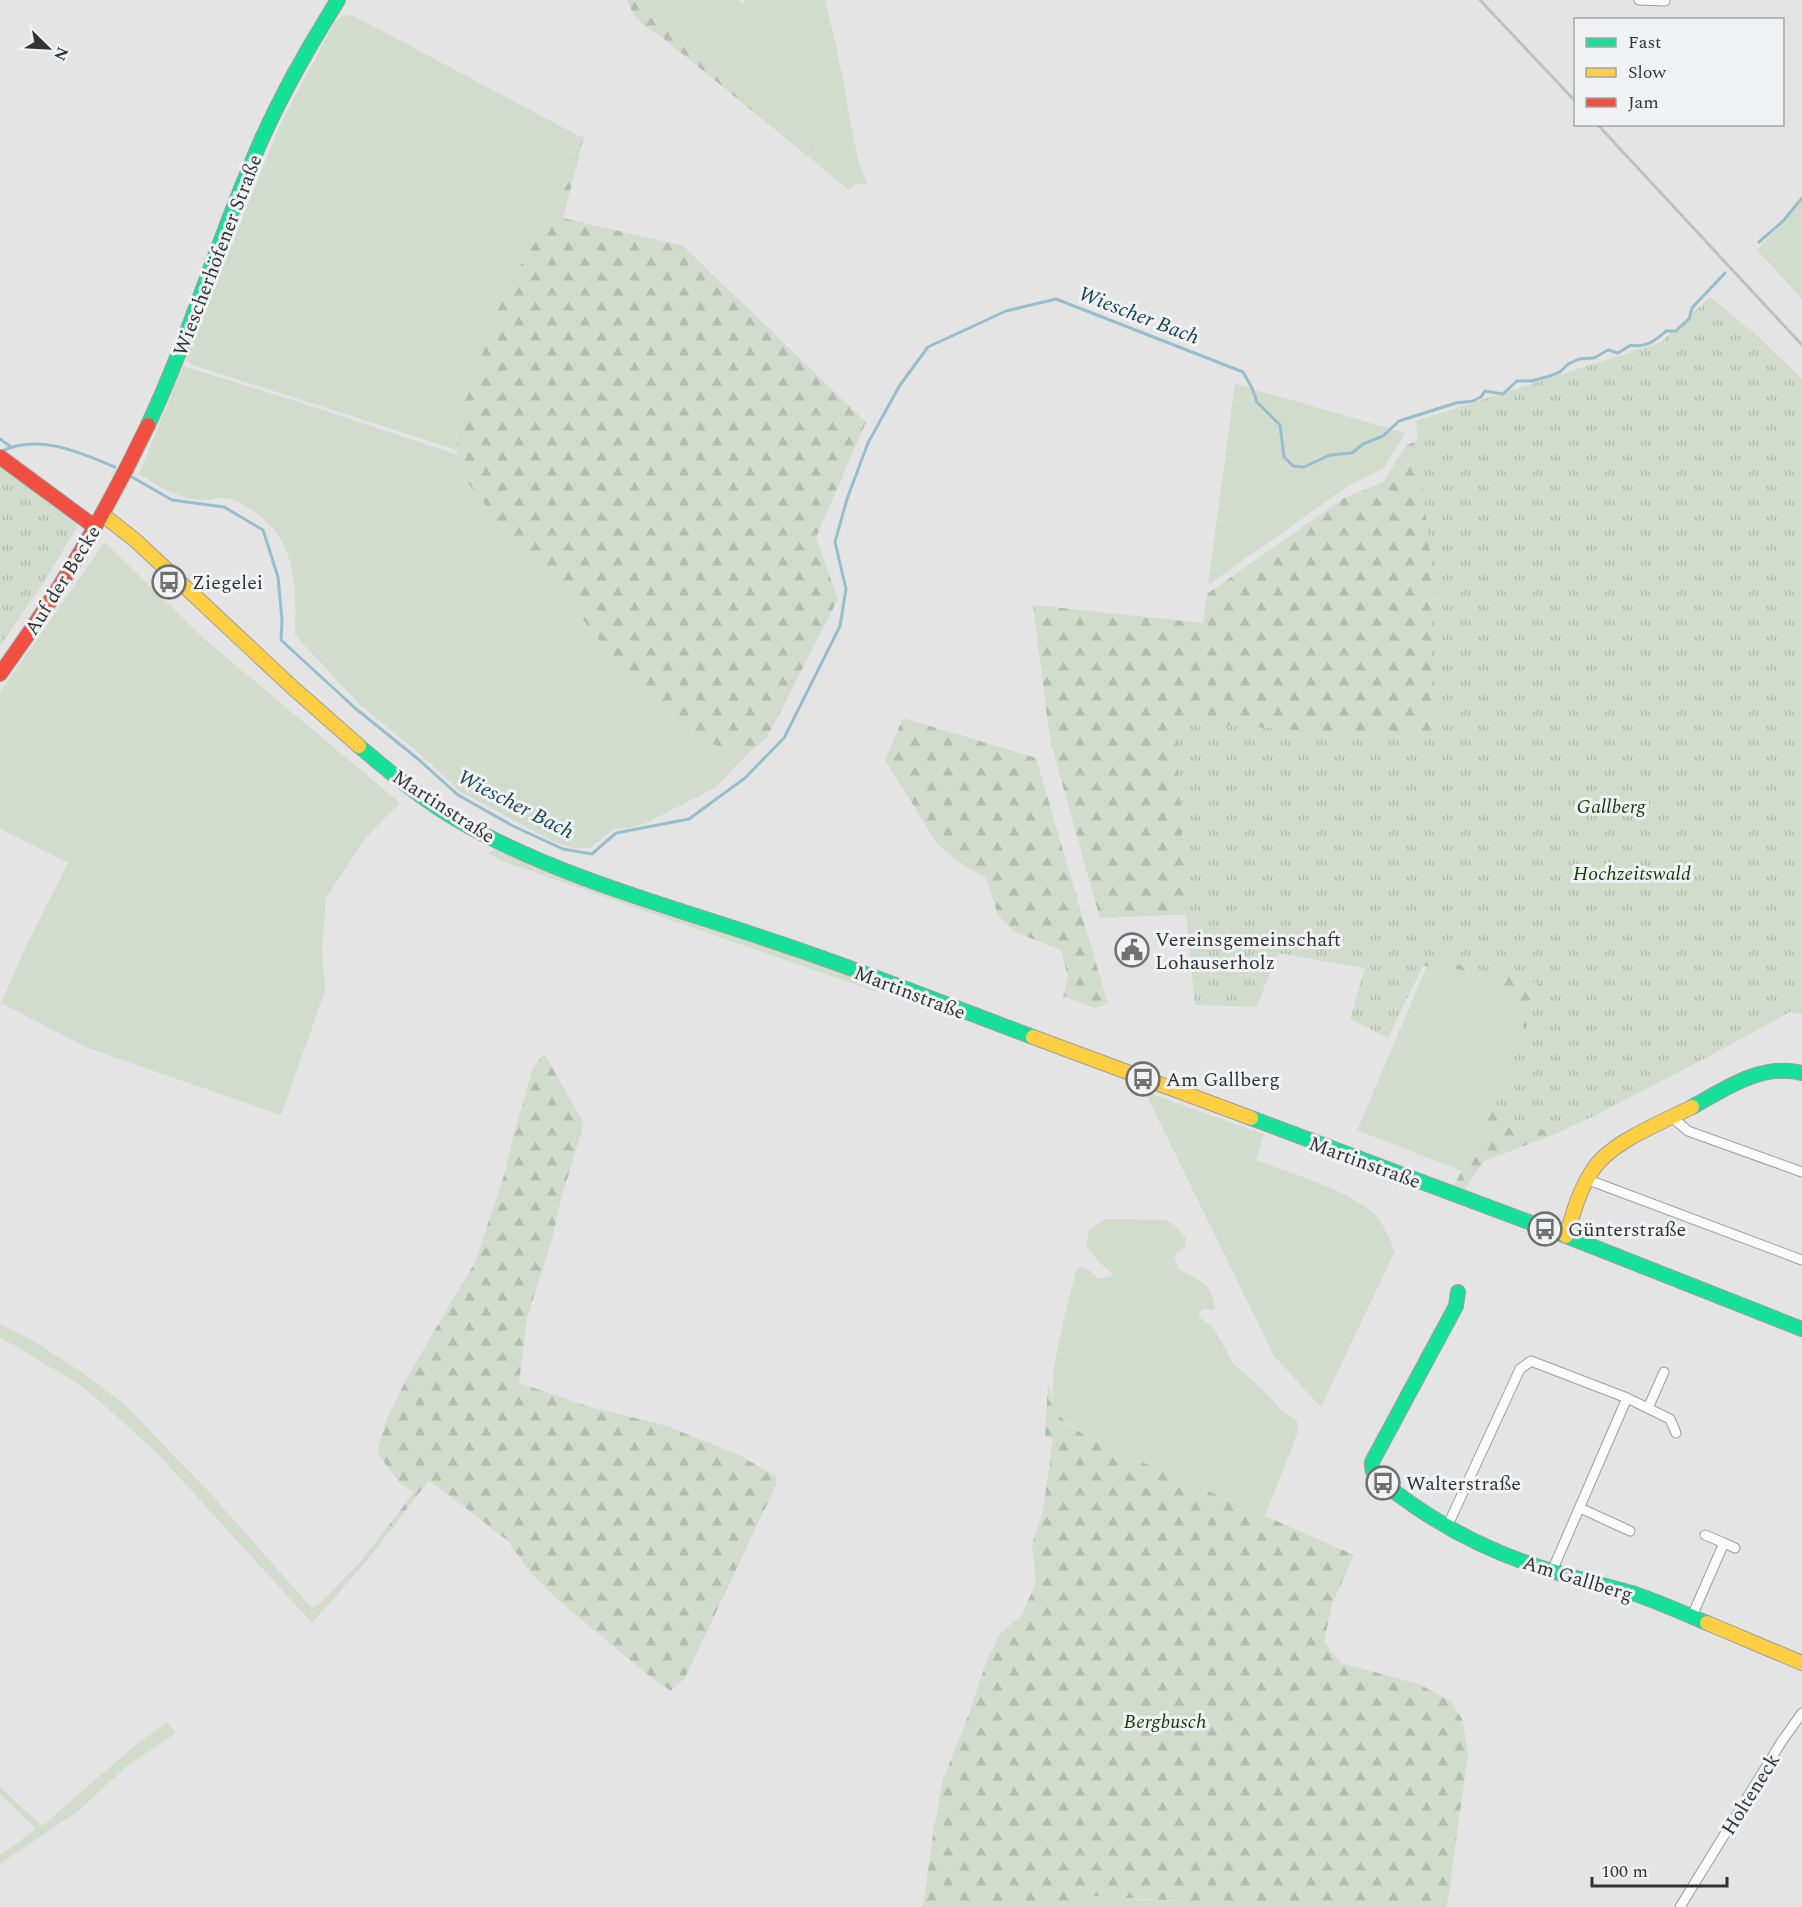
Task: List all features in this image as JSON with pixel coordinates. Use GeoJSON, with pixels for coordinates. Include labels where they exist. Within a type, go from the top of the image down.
{"type":"FeatureCollection","features":[{"type":"Feature","properties":{"kind":"street","name":"Wiescherhöfener Straße"},"geometry":{"type":"LineString","coordinates":[[103,515],[169,377],[244,184],[281,99],[338,0]]}},
{"type":"Feature","properties":{"kind":"street"},"geometry":{"type":"LineString","coordinates":[[1639,0],[1665,1]]}},
{"type":"Feature","properties":{"kind":"street"},"geometry":{"type":"LineString","coordinates":[[1,459],[95,527]]}},
{"type":"Feature","properties":{"kind":"street","name":"Auf der Becke"},"geometry":{"type":"LineString","coordinates":[[0,674],[50,603],[103,515]]}},
{"type":"Feature","properties":{"kind":"street","name":"Martinstraße"},"geometry":{"type":"LineString","coordinates":[[103,515],[135,540],[292,687],[372,757],[417,793],[493,840],[604,886],[800,950],[1566,1236],[1802,1329]]}},
{"type":"Feature","properties":{"kind":"street"},"geometry":{"type":"LineString","coordinates":[[1566,1236],[1586,1179],[1606,1153],[1753,1075],[1769,1070],[1802,1073]]}},
{"type":"Feature","properties":{"kind":"street"},"geometry":{"type":"LineString","coordinates":[[1672,1118],[1688,1131],[1802,1172]]}},
{"type":"Feature","properties":{"kind":"street"},"geometry":{"type":"LineString","coordinates":[[1586,1179],[1802,1260]]}},
{"type":"Feature","properties":{"kind":"street","name":"Am Gallberg"},"geometry":{"type":"LineString","coordinates":[[1458,1292],[1456,1306],[1371,1467],[1374,1475],[1422,1512],[1447,1527],[1508,1556],[1643,1597],[1802,1663]]}},
{"type":"Feature","properties":{"kind":"street"},"geometry":{"type":"LineString","coordinates":[[1447,1527],[1520,1369],[1531,1361],[1648,1408],[1670,1419],[1676,1433]]}},
{"type":"Feature","properties":{"kind":"street"},"geometry":{"type":"LineString","coordinates":[[1648,1408],[1664,1372]]}},
{"type":"Feature","properties":{"kind":"street"},"geometry":{"type":"LineString","coordinates":[[1552,1571],[1627,1398]]}},
{"type":"Feature","properties":{"kind":"street"},"geometry":{"type":"LineString","coordinates":[[1580,1509],[1630,1530]]}},
{"type":"Feature","properties":{"kind":"street"},"geometry":{"type":"LineString","coordinates":[[1705,1535],[1735,1548]]}},
{"type":"Feature","properties":{"kind":"street"},"geometry":{"type":"LineString","coordinates":[[1692,1616],[1724,1543]]}},
{"type":"Feature","properties":{"kind":"street","name":"Holteneck"},"geometry":{"type":"LineString","coordinates":[[1680,1907],[1782,1741],[1802,1713]]}},
{"type":"Feature","properties":{"kind":"green space"},"geometry":{"type":"Polygon","coordinates":[[[627,0],[638,0],[648,18],[657,19],[666,24],[797,131],[855,184],[849,190],[658,34],[642,24],[627,0]]]}},
{"type":"Feature","properties":{"kind":"green space"},"geometry":{"type":"Polygon","coordinates":[[[638,0],[738,0],[744,3],[746,0],[825,0],[838,54],[858,161],[868,185],[855,184],[797,131],[666,24],[657,19],[648,18],[638,0]]]}},
{"type":"Feature","properties":{"kind":"green space"},"geometry":{"type":"Polygon","coordinates":[[[352,15],[579,136],[557,217],[543,227],[504,294],[456,427],[457,450],[190,364],[186,358],[281,123],[335,22],[342,16],[352,15]]]}},
{"type":"Feature","properties":{"kind":"green space"},"geometry":{"type":"Polygon","coordinates":[[[579,136],[584,137],[563,218],[683,246],[866,422],[816,538],[838,599],[768,736],[747,755],[710,743],[673,714],[620,665],[464,478],[457,455],[456,427],[504,294],[543,227],[557,217],[579,136]]]}},
{"type":"Feature","properties":{"kind":"green space"},"geometry":{"type":"Polygon","coordinates":[[[1802,200],[1802,299],[1757,250],[1802,200]]]}},
{"type":"Feature","properties":{"kind":"green space","name":"Gallberg"},"geometry":{"type":"Polygon","coordinates":[[[1710,297],[1759,337],[1802,379],[1802,1005],[1730,1045],[1555,1134],[1492,1111],[1543,985],[1427,957],[1388,1038],[1350,1019],[1365,968],[1278,953],[1256,1007],[1195,1005],[1186,914],[1176,732],[1178,717],[1229,725],[1378,736],[1427,735],[1436,731],[1431,662],[1434,594],[1416,421],[1661,342],[1710,297]]]}},
{"type":"Feature","properties":{"kind":"green space"},"geometry":{"type":"Polygon","coordinates":[[[183,366],[457,455],[464,478],[620,665],[673,714],[710,743],[747,755],[715,788],[646,823],[613,829],[591,848],[572,848],[554,842],[461,792],[421,755],[359,704],[295,635],[292,569],[288,554],[271,526],[254,511],[234,500],[188,498],[171,492],[139,474],[183,366]]]}},
{"type":"Feature","properties":{"kind":"green space"},"geometry":{"type":"Polygon","coordinates":[[[1235,384],[1405,433],[1384,468],[1348,486],[1208,585],[1235,384]]]}},
{"type":"Feature","properties":{"kind":"green space","name":"Gallberg"},"geometry":{"type":"Polygon","coordinates":[[[1490,411],[1802,465],[1802,1014],[1768,1009],[1729,1034],[1555,1134],[1484,1161],[1464,1191],[1454,1186],[1529,1039],[1501,981],[1453,968],[1427,966],[1366,968],[1278,953],[1256,1007],[1194,914],[1100,918],[1050,740],[1033,605],[1203,623],[1207,594],[1344,498],[1383,482],[1407,445],[1490,411]]]}},
{"type":"Feature","properties":{"kind":"green space"},"geometry":{"type":"Polygon","coordinates":[[[0,466],[78,525],[44,582],[0,646],[0,466]]]}},
{"type":"Feature","properties":{"kind":"green space"},"geometry":{"type":"Polygon","coordinates":[[[105,542],[201,636],[400,803],[365,839],[326,898],[322,949],[325,991],[281,1115],[88,1048],[1,1003],[27,944],[68,863],[0,829],[0,692],[105,542]]]}},
{"type":"Feature","properties":{"kind":"green space"},"geometry":{"type":"Polygon","coordinates":[[[903,718],[1036,758],[1108,1004],[1095,1008],[1063,996],[1068,977],[1061,950],[1015,932],[998,915],[986,878],[962,864],[938,845],[885,760],[903,718]]]}},
{"type":"Feature","properties":{"kind":"green space"},"geometry":{"type":"Polygon","coordinates":[[[499,848],[875,985],[877,992],[505,862],[488,853],[499,848]]]}},
{"type":"Feature","properties":{"kind":"green space"},"geometry":{"type":"Polygon","coordinates":[[[1427,966],[1453,968],[1501,981],[1529,1039],[1462,1171],[1357,1130],[1427,966]]]}},
{"type":"Feature","properties":{"kind":"green space"},"geometry":{"type":"Polygon","coordinates":[[[544,1053],[584,1124],[561,1199],[553,1236],[527,1318],[519,1383],[590,1407],[664,1425],[739,1455],[777,1477],[776,1485],[685,1678],[671,1691],[643,1671],[556,1598],[530,1572],[507,1540],[429,1480],[366,1562],[362,1560],[414,1492],[399,1482],[377,1453],[386,1420],[409,1374],[475,1262],[505,1172],[533,1068],[544,1053]]]}},
{"type":"Feature","properties":{"kind":"green space"},"geometry":{"type":"Polygon","coordinates":[[[1145,1092],[1264,1134],[1256,1160],[1346,1195],[1371,1211],[1385,1230],[1395,1251],[1321,1407],[1274,1356],[1145,1092]]]}},
{"type":"Feature","properties":{"kind":"green space"},"geometry":{"type":"Polygon","coordinates":[[[1105,1219],[1166,1220],[1174,1225],[1186,1238],[1185,1247],[1174,1255],[1178,1269],[1199,1280],[1211,1293],[1215,1310],[1203,1309],[1198,1315],[1215,1330],[1233,1363],[1283,1412],[1297,1420],[1298,1432],[1265,1516],[1092,1440],[1067,1422],[1056,1410],[1053,1398],[1055,1363],[1076,1271],[1081,1267],[1091,1271],[1099,1279],[1112,1276],[1112,1273],[1086,1246],[1089,1230],[1105,1219]]]}},
{"type":"Feature","properties":{"kind":"green space"},"geometry":{"type":"Polygon","coordinates":[[[0,1324],[34,1341],[123,1403],[210,1493],[310,1606],[317,1606],[362,1560],[366,1562],[312,1623],[157,1453],[80,1385],[0,1337],[0,1324]]]}},
{"type":"Feature","properties":{"kind":"green space","name":"Bergbusch"},"geometry":{"type":"Polygon","coordinates":[[[1048,1384],[1060,1416],[1092,1440],[1354,1555],[1332,1604],[1324,1642],[1341,1663],[1419,1684],[1452,1702],[1463,1721],[1468,1754],[1447,1907],[1205,1907],[1182,1901],[1076,1896],[1070,1907],[923,1907],[943,1779],[969,1714],[987,1660],[1000,1634],[1022,1615],[1036,1582],[1032,1544],[1043,1511],[1053,1439],[1045,1436],[1048,1384]]]}},
{"type":"Feature","properties":{"kind":"green space"},"geometry":{"type":"Polygon","coordinates":[[[167,1723],[176,1733],[127,1766],[77,1812],[0,1864],[0,1855],[36,1829],[0,1794],[0,1787],[42,1826],[139,1742],[167,1723]]]}},
{"type":"Feature","properties":{"kind":"green space"},"geometry":{"type":"Polygon","coordinates":[[[1093,1895],[1144,1900],[1191,1901],[1205,1907],[1070,1907],[1076,1896],[1093,1895]]]}},
{"type":"Feature","properties":{"kind":"waterway","name":"Wiescher Bach"},"geometry":{"type":"LineString","coordinates":[[1759,242],[1783,221],[1802,198]]}},
{"type":"Feature","properties":{"kind":"waterway","name":"Wiescher Bach"},"geometry":{"type":"LineString","coordinates":[[132,477],[172,500],[224,507],[263,530],[278,577],[282,620],[281,640],[355,708],[458,795],[513,826],[563,849],[592,854],[616,833],[689,819],[745,778],[784,738],[840,626],[846,589],[835,542],[847,499],[868,443],[900,385],[928,347],[1006,311],[1056,299],[1243,372],[1257,402],[1280,425],[1284,457],[1293,466],[1304,467],[1330,455],[1352,453],[1363,444],[1383,436],[1399,421],[1456,403],[1473,401],[1481,397],[1485,391],[1503,394],[1517,381],[1532,381],[1550,376],[1579,359],[1594,358],[1608,350],[1618,353],[1631,345],[1650,343],[1666,331],[1676,331],[1689,319],[1692,308],[1725,273]]}},
{"type":"Feature","properties":{"kind":"waterway"},"geometry":{"type":"LineString","coordinates":[[0,439],[11,447]]}},
{"type":"Feature","properties":{"kind":"waterway","name":"Wiescher Bach"},"geometry":{"type":"LineString","coordinates":[[2,451],[16,446],[45,444],[74,451],[115,467]]}},
{"type":"Feature","properties":{"kind":"railway"},"geometry":{"type":"LineString","coordinates":[[1480,0],[1574,100]]}},
{"type":"Feature","properties":{"kind":"railway"},"geometry":{"type":"LineString","coordinates":[[1599,126],[1802,345]]}},
{"type":"Feature","properties":{"kind":"traffic: fast"},"geometry":{"type":"LineString","coordinates":[[148,425],[265,132],[299,65],[338,0]]}},
{"type":"Feature","properties":{"kind":"traffic: fast"},"geometry":{"type":"LineString","coordinates":[[359,746],[439,809],[468,826],[548,864],[631,895],[829,960],[1033,1037]]}},
{"type":"Feature","properties":{"kind":"traffic: fast"},"geometry":{"type":"LineString","coordinates":[[1692,1107],[1731,1085],[1758,1074],[1772,1071],[1802,1073]]}},
{"type":"Feature","properties":{"kind":"traffic: fast"},"geometry":{"type":"LineString","coordinates":[[1251,1118],[1566,1236],[1802,1329]]}},
{"type":"Feature","properties":{"kind":"traffic: fast"},"geometry":{"type":"LineString","coordinates":[[1458,1292],[1456,1306],[1372,1462],[1377,1478],[1435,1520],[1493,1550],[1534,1566],[1635,1594],[1707,1623]]}},
{"type":"Feature","properties":{"kind":"traffic: slow"},"geometry":{"type":"LineString","coordinates":[[103,515],[135,540],[292,687],[359,746]]}},
{"type":"Feature","properties":{"kind":"traffic: slow"},"geometry":{"type":"LineString","coordinates":[[1033,1037],[1251,1118]]}},
{"type":"Feature","properties":{"kind":"traffic: slow"},"geometry":{"type":"LineString","coordinates":[[1566,1236],[1583,1186],[1600,1161],[1623,1142],[1692,1107]]}},
{"type":"Feature","properties":{"kind":"traffic: slow"},"geometry":{"type":"LineString","coordinates":[[1707,1623],[1802,1663]]}},
{"type":"Feature","properties":{"kind":"traffic: jam"},"geometry":{"type":"LineString","coordinates":[[0,674],[42,614],[80,553],[148,425]]}},
{"type":"Feature","properties":{"kind":"traffic: jam"},"geometry":{"type":"LineString","coordinates":[[0,457],[95,527]]}},
{"type":"Feature","properties":{"kind":"place","name":"Ziegelei"},"geometry":{"type":"Point","coordinates":[169,582]}},
{"type":"Feature","properties":{"kind":"place","name":"Vereinsgemeinschaft Lohauserholz"},"geometry":{"type":"Point","coordinates":[1132,950]}},
{"type":"Feature","properties":{"kind":"place","name":"Am Gallberg"},"geometry":{"type":"Point","coordinates":[1143,1079]}},
{"type":"Feature","properties":{"kind":"place","name":"Günterstraße"},"geometry":{"type":"Point","coordinates":[1545,1229]}},
{"type":"Feature","properties":{"kind":"place","name":"Walterstraße"},"geometry":{"type":"Point","coordinates":[1383,1483]}},
{"type":"Feature","properties":{"kind":"park label","name":"Hochzeitswald"},"geometry":{"type":"Point","coordinates":[1632,873]}}]}
